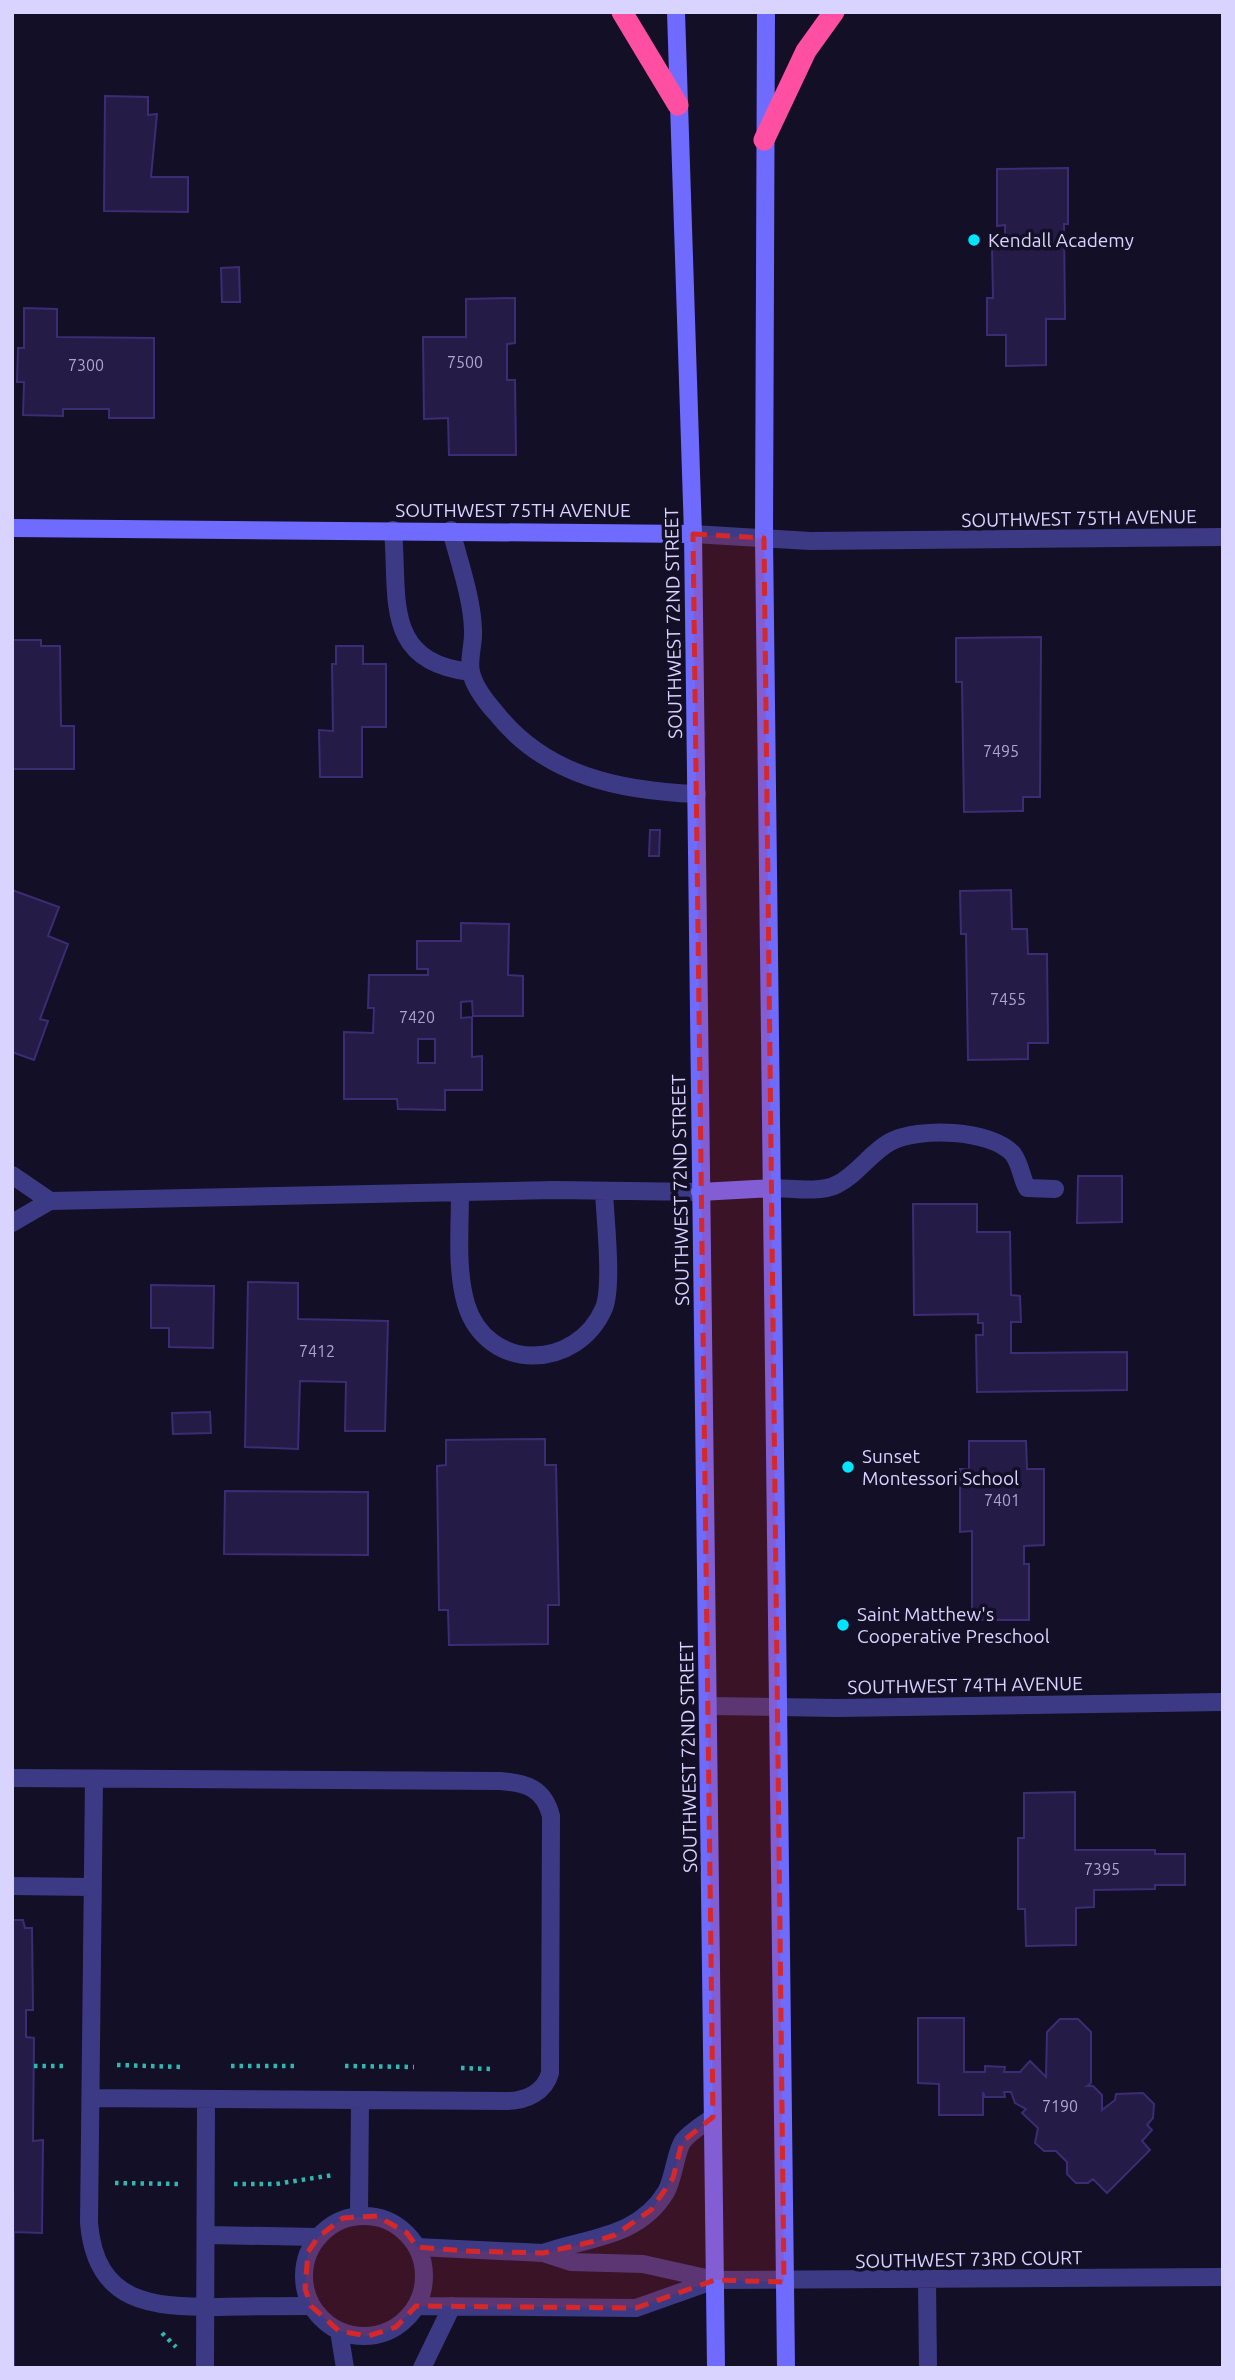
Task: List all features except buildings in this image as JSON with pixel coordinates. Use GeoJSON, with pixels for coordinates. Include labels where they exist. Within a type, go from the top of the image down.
{"type":"FeatureCollection","features":[{"type":"Feature","properties":{"kind":"highway"},"geometry":{"type":"LineString","coordinates":[[622,12],[678,105]]}},
{"type":"Feature","properties":{"kind":"highway"},"geometry":{"type":"LineString","coordinates":[[764,140],[806,51],[834,12]]}},
{"type":"Feature","properties":{"kind":"main road","name":"SOUTHWEST 72ND STREET"},"geometry":{"type":"LineString","coordinates":[[676,12],[693,534],[716,2368]]}},
{"type":"Feature","properties":{"kind":"main road"},"geometry":{"type":"LineString","coordinates":[[766,12],[764,538],[786,2368]]}},
{"type":"Feature","properties":{"kind":"main road","name":"SOUTHWEST 75TH AVENUE"},"geometry":{"type":"LineString","coordinates":[[12,528],[693,534]]}},
{"type":"Feature","properties":{"kind":"main road"},"geometry":{"type":"LineString","coordinates":[[700,1192],[772,1188]]}},
{"type":"Feature","properties":{"kind":"street"},"geometry":{"type":"LineString","coordinates":[[393,530],[396,611],[401,631],[414,649],[432,661],[449,669],[471,672]]}},
{"type":"Feature","properties":{"kind":"street"},"geometry":{"type":"LineString","coordinates":[[451,530],[474,628],[471,672],[490,706],[510,731],[552,763],[624,788],[697,794]]}},
{"type":"Feature","properties":{"kind":"street","name":"SOUTHWEST 75TH AVENUE"},"geometry":{"type":"LineString","coordinates":[[693,534],[825,541],[1223,537]]}},
{"type":"Feature","properties":{"kind":"street"},"geometry":{"type":"LineString","coordinates":[[772,1188],[833,1187],[852,1175],[890,1142],[912,1134],[966,1134],[996,1141],[1012,1153],[1020,1165],[1027,1188],[1055,1189]]}},
{"type":"Feature","properties":{"kind":"street"},"geometry":{"type":"LineString","coordinates":[[12,1175],[50,1202]]}},
{"type":"Feature","properties":{"kind":"street"},"geometry":{"type":"LineString","coordinates":[[460,1192],[460,1274],[467,1306],[483,1334],[502,1350],[540,1357],[566,1350],[582,1338],[589,1332],[605,1306],[607,1268],[604,1191]]}},
{"type":"Feature","properties":{"kind":"street"},"geometry":{"type":"LineString","coordinates":[[12,1223],[50,1202],[460,1192],[700,1192]]}},
{"type":"Feature","properties":{"kind":"street","name":"SOUTHWEST 74TH AVENUE"},"geometry":{"type":"LineString","coordinates":[[709,1706],[1223,1702]]}},
{"type":"Feature","properties":{"kind":"street"},"geometry":{"type":"LineString","coordinates":[[12,1778],[500,1781],[530,1785],[544,1799],[552,1826],[548,2081],[537,2093],[516,2101],[206,2101],[91,2098]]}},
{"type":"Feature","properties":{"kind":"street"},"geometry":{"type":"LineString","coordinates":[[94,1779],[89,2223],[91,2244],[97,2263],[107,2278],[135,2299],[205,2307],[312,2306]]}},
{"type":"Feature","properties":{"kind":"street"},"geometry":{"type":"LineString","coordinates":[[12,1886],[92,1887]]}},
{"type":"Feature","properties":{"kind":"street"},"geometry":{"type":"LineString","coordinates":[[205,2368],[206,2101]]}},
{"type":"Feature","properties":{"kind":"street"},"geometry":{"type":"LineString","coordinates":[[359,2215],[360,2101]]}},
{"type":"Feature","properties":{"kind":"street"},"geometry":{"type":"LineString","coordinates":[[543,2253],[571,2243],[615,2235],[642,2218],[666,2192],[681,2142],[713,2117]]}},
{"type":"Feature","properties":{"kind":"street"},"geometry":{"type":"LineString","coordinates":[[359,2215],[377,2216],[393,2222],[407,2232],[417,2246],[424,2276],[416,2306],[396,2327],[383,2333],[353,2336],[323,2320],[312,2306],[304,2289],[304,2270],[308,2252],[329,2226],[359,2215]]}},
{"type":"Feature","properties":{"kind":"street"},"geometry":{"type":"LineString","coordinates":[[207,2235],[318,2237]]}},
{"type":"Feature","properties":{"kind":"street"},"geometry":{"type":"LineString","coordinates":[[417,2246],[543,2253],[571,2262],[643,2263],[715,2280]]}},
{"type":"Feature","properties":{"kind":"street","name":"SOUTHWEST 73RD COURT"},"geometry":{"type":"LineString","coordinates":[[715,2280],[785,2282],[1223,2277]]}},
{"type":"Feature","properties":{"kind":"street"},"geometry":{"type":"LineString","coordinates":[[416,2306],[636,2308],[715,2280]]}},
{"type":"Feature","properties":{"kind":"street"},"geometry":{"type":"LineString","coordinates":[[927,2281],[928,2368]]}},
{"type":"Feature","properties":{"kind":"street"},"geometry":{"type":"LineString","coordinates":[[422,2368],[452,2306]]}},
{"type":"Feature","properties":{"kind":"street"},"geometry":{"type":"LineString","coordinates":[[340,2331],[345,2368]]}},
{"type":"Feature","properties":{"kind":"path"},"geometry":{"type":"LineString","coordinates":[[114,2065],[183,2067]]}},
{"type":"Feature","properties":{"kind":"path"},"geometry":{"type":"LineString","coordinates":[[34,2066],[73,2066]]}},
{"type":"Feature","properties":{"kind":"path"},"geometry":{"type":"LineString","coordinates":[[231,2066],[297,2066]]}},
{"type":"Feature","properties":{"kind":"path"},"geometry":{"type":"LineString","coordinates":[[345,2066],[414,2067]]}},
{"type":"Feature","properties":{"kind":"path"},"geometry":{"type":"LineString","coordinates":[[461,2068],[491,2069]]}},
{"type":"Feature","properties":{"kind":"path"},"geometry":{"type":"LineString","coordinates":[[233,2185],[276,2184],[335,2174]]}},
{"type":"Feature","properties":{"kind":"path"},"geometry":{"type":"LineString","coordinates":[[114,2183],[188,2185]]}},
{"type":"Feature","properties":{"kind":"highlighted area"},"geometry":{"type":"Polygon","coordinates":[[[693,534],[764,538],[784,2282],[715,2280],[636,2308],[416,2306],[396,2327],[368,2336],[339,2331],[311,2306],[305,2289],[308,2252],[318,2237],[343,2218],[377,2216],[407,2233],[417,2247],[543,2253],[595,2241],[615,2235],[651,2210],[673,2178],[682,2142],[713,2117],[693,534]]]}},
{"type":"Feature","properties":{"kind":"place","name":"Kendall Academy"},"geometry":{"type":"Point","coordinates":[974,240]}},
{"type":"Feature","properties":{"kind":"place","name":"Sunset Montessori School"},"geometry":{"type":"Point","coordinates":[848,1467]}},
{"type":"Feature","properties":{"kind":"place","name":"Saint Matthew's Cooperative Preschool"},"geometry":{"type":"Point","coordinates":[843,1625]}}]}
